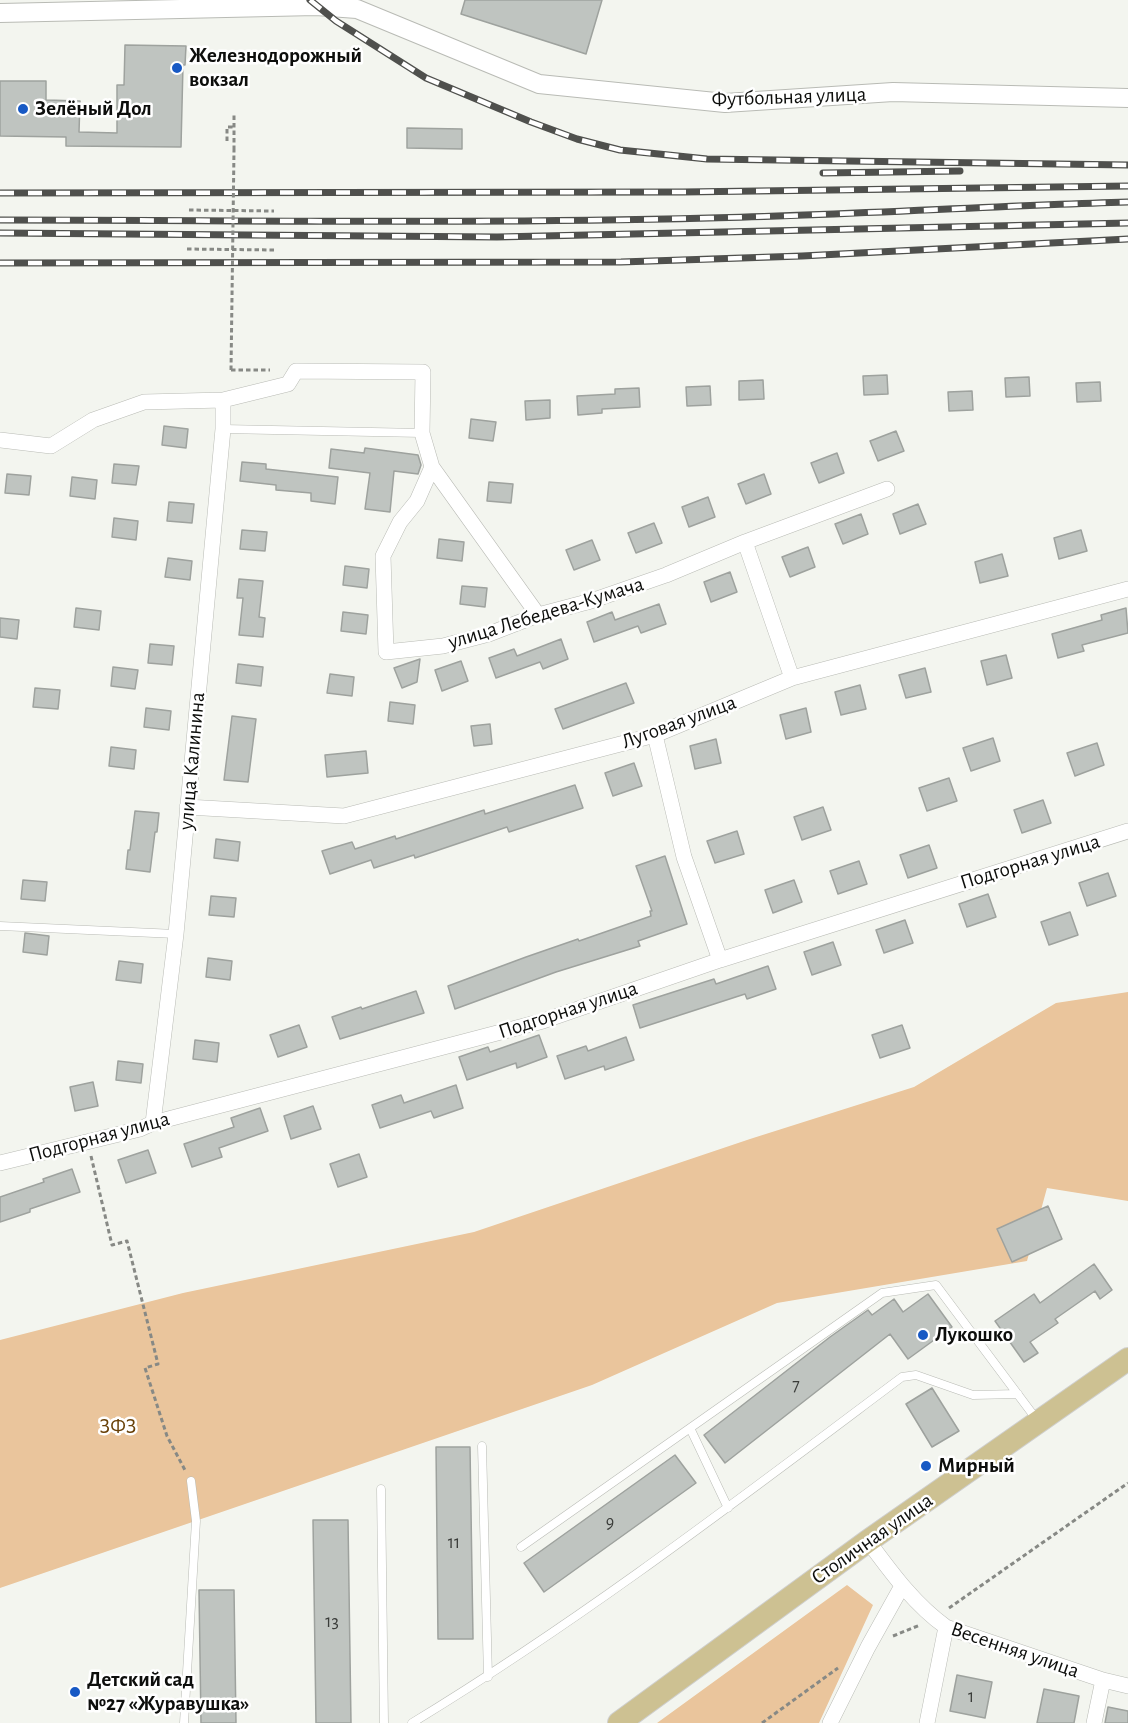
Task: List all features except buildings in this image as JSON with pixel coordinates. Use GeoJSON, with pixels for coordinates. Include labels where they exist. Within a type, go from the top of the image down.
{"type":"FeatureCollection","features":[{"type":"Feature","properties":{"kind":"main road","name":"Столичная улица"},"geometry":{"type":"LineString","coordinates":[[619,1723],[868,1541],[1128,1359]]}},
{"type":"Feature","properties":{"kind":"street","name":"Футбольная улица"},"geometry":{"type":"LineString","coordinates":[[0,13],[316,6],[357,9],[539,84],[725,103],[893,92],[1128,98]]}},
{"type":"Feature","properties":{"kind":"street"},"geometry":{"type":"LineString","coordinates":[[0,440],[51,446],[93,420],[144,402],[223,400],[288,384],[296,371],[423,372],[422,433],[432,466],[538,615]]}},
{"type":"Feature","properties":{"kind":"street","name":"улица Калинина"},"geometry":{"type":"LineString","coordinates":[[153,1123],[176,934],[223,429],[223,400]]}},
{"type":"Feature","properties":{"kind":"street","name":"улица Лебедева-Кумача"},"geometry":{"type":"LineString","coordinates":[[432,466],[417,501],[400,522],[383,556],[386,652],[443,646],[489,634],[538,615],[591,602],[887,489]]}},
{"type":"Feature","properties":{"kind":"street"},"geometry":{"type":"LineString","coordinates":[[745,542],[792,678]]}},
{"type":"Feature","properties":{"kind":"street","name":"Луговая улица"},"geometry":{"type":"LineString","coordinates":[[188,807],[344,816],[655,735],[792,678],[1128,588]]}},
{"type":"Feature","properties":{"kind":"street"},"geometry":{"type":"LineString","coordinates":[[655,735],[684,857],[720,960]]}},
{"type":"Feature","properties":{"kind":"street","name":"Подгорная улица"},"geometry":{"type":"LineString","coordinates":[[0,1163],[140,1129],[153,1123],[543,1022],[720,960],[1128,831]]}},
{"type":"Feature","properties":{"kind":"street","name":"Весенняя улица"},"geometry":{"type":"LineString","coordinates":[[868,1541],[902,1586],[940,1623],[1103,1680],[1128,1686]]}},
{"type":"Feature","properties":{"kind":"street"},"geometry":{"type":"LineString","coordinates":[[830,1723],[902,1586]]}},
{"type":"Feature","properties":{"kind":"street"},"geometry":{"type":"LineString","coordinates":[[927,1723],[940,1623]]}},
{"type":"Feature","properties":{"kind":"street"},"geometry":{"type":"LineString","coordinates":[[1094,1723],[1103,1680]]}},
{"type":"Feature","properties":{"kind":"lane"},"geometry":{"type":"LineString","coordinates":[[223,429],[422,433]]}},
{"type":"Feature","properties":{"kind":"lane"},"geometry":{"type":"LineString","coordinates":[[0,927],[176,934]]}},
{"type":"Feature","properties":{"kind":"lane"},"geometry":{"type":"LineString","coordinates":[[520,1547],[882,1293],[936,1285],[1038,1421]]}},
{"type":"Feature","properties":{"kind":"lane"},"geometry":{"type":"LineString","coordinates":[[412,1723],[488,1677],[728,1508],[902,1377],[916,1375],[974,1395],[1018,1394]]}},
{"type":"Feature","properties":{"kind":"lane"},"geometry":{"type":"LineString","coordinates":[[690,1428],[728,1508]]}},
{"type":"Feature","properties":{"kind":"lane"},"geometry":{"type":"LineString","coordinates":[[482,1446],[488,1677]]}},
{"type":"Feature","properties":{"kind":"lane"},"geometry":{"type":"LineString","coordinates":[[184,1723],[196,1521],[191,1481]]}},
{"type":"Feature","properties":{"kind":"lane"},"geometry":{"type":"LineString","coordinates":[[381,1489],[384,1723]]}},
{"type":"Feature","properties":{"kind":"path"},"geometry":{"type":"LineString","coordinates":[[234,114],[231,370],[296,371]]}},
{"type":"Feature","properties":{"kind":"path"},"geometry":{"type":"LineString","coordinates":[[227,141],[227,128],[234,128]]}},
{"type":"Feature","properties":{"kind":"path"},"geometry":{"type":"LineString","coordinates":[[189,210],[274,211]]}},
{"type":"Feature","properties":{"kind":"path"},"geometry":{"type":"LineString","coordinates":[[187,249],[275,250]]}},
{"type":"Feature","properties":{"kind":"path"},"geometry":{"type":"LineString","coordinates":[[90,1150],[112,1245],[127,1241],[158,1364],[145,1368],[167,1436],[191,1481]]}},
{"type":"Feature","properties":{"kind":"path"},"geometry":{"type":"LineString","coordinates":[[940,1623],[1128,1483]]}},
{"type":"Feature","properties":{"kind":"green space","name":"ЗФЗ"},"geometry":{"type":"Polygon","coordinates":[[[1128,992],[1128,1201],[1047,1188],[1027,1261],[777,1303],[592,1385],[0,1588],[0,1340],[183,1293],[474,1232],[750,1139],[914,1087],[1056,1003],[1128,992]]]}},
{"type":"Feature","properties":{"kind":"green space"},"geometry":{"type":"Polygon","coordinates":[[[847,1585],[873,1605],[819,1723],[657,1723],[847,1585]]]}},
{"type":"Feature","properties":{"kind":"railway"},"geometry":{"type":"LineString","coordinates":[[310,0],[336,21],[426,78],[531,122],[577,139],[620,150],[707,159],[1128,165]]}},
{"type":"Feature","properties":{"kind":"railway"},"geometry":{"type":"LineString","coordinates":[[823,173],[960,171]]}},
{"type":"Feature","properties":{"kind":"railway"},"geometry":{"type":"LineString","coordinates":[[0,193],[683,192],[1128,186]]}},
{"type":"Feature","properties":{"kind":"railway"},"geometry":{"type":"LineString","coordinates":[[0,220],[620,220],[814,215],[1128,202]]}},
{"type":"Feature","properties":{"kind":"railway"},"geometry":{"type":"LineString","coordinates":[[0,233],[497,237],[1128,223]]}},
{"type":"Feature","properties":{"kind":"railway"},"geometry":{"type":"LineString","coordinates":[[0,263],[621,262],[802,256],[1128,239]]}},
{"type":"Feature","properties":{"kind":"place","name":"Железнодорожный вокзал"},"geometry":{"type":"Point","coordinates":[177,68]}},
{"type":"Feature","properties":{"kind":"place","name":"Зелёный Дол"},"geometry":{"type":"Point","coordinates":[23,109]}},
{"type":"Feature","properties":{"kind":"place","name":"Лукошко"},"geometry":{"type":"Point","coordinates":[923,1335]}},
{"type":"Feature","properties":{"kind":"place","name":"Мирный"},"geometry":{"type":"Point","coordinates":[926,1466]}},
{"type":"Feature","properties":{"kind":"place","name":"Детский сад №27 «Журавушка»"},"geometry":{"type":"Point","coordinates":[75,1692]}}]}
